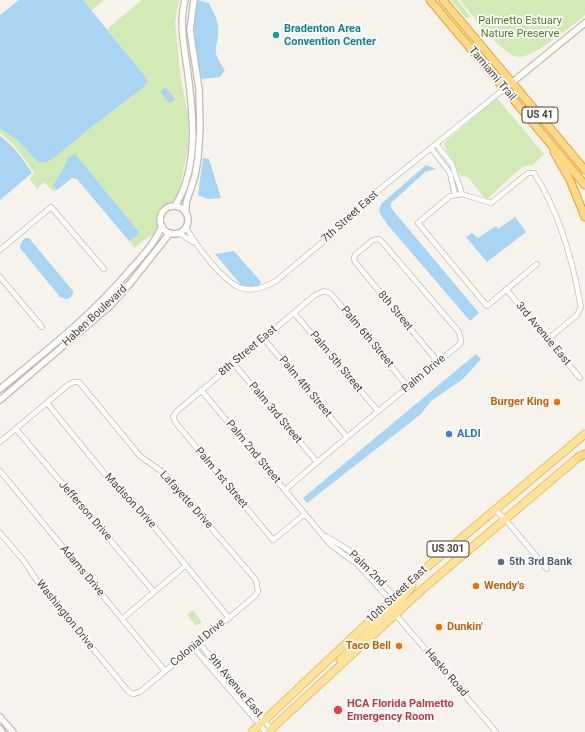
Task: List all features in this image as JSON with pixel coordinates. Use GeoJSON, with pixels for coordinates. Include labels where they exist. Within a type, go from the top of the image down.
{"type":"FeatureCollection","features":[{"type":"Feature","properties":{"kind":"highway","name":"Tamiami Trail"},"geometry":{"type":"LineString","coordinates":[[430,0],[585,185]]}},
{"type":"Feature","properties":{"kind":"highway","name":"Tamiami Trail"},"geometry":{"type":"LineString","coordinates":[[443,0],[585,170]]}},
{"type":"Feature","properties":{"kind":"highway"},"geometry":{"type":"LineString","coordinates":[[545,136],[570,180],[585,217]]}},
{"type":"Feature","properties":{"kind":"highway"},"geometry":{"type":"LineString","coordinates":[[567,147],[585,163]]}},
{"type":"Feature","properties":{"kind":"highway"},"geometry":{"type":"LineString","coordinates":[[577,458],[585,454]]}},
{"type":"Feature","properties":{"kind":"main road","name":"10th Street East"},"geometry":{"type":"LineString","coordinates":[[252,732],[426,568],[494,509],[585,434]]}},
{"type":"Feature","properties":{"kind":"main road","name":"10th Street East"},"geometry":{"type":"LineString","coordinates":[[268,731],[396,615],[585,451]]}},
{"type":"Feature","properties":{"kind":"main road"},"geometry":{"type":"LineString","coordinates":[[396,615],[400,601],[426,568]]}},
{"type":"Feature","properties":{"kind":"main road"},"geometry":{"type":"LineString","coordinates":[[324,681],[344,656],[387,614],[392,607],[393,599]]}},
{"type":"Feature","properties":{"kind":"street"},"geometry":{"type":"LineString","coordinates":[[185,0],[182,16],[182,32],[190,87],[192,123],[191,155],[182,195],[175,206],[163,211],[160,218],[162,226],[170,233],[179,233],[186,227],[188,220],[186,203],[195,176],[198,158],[200,129],[199,89],[191,36],[191,16],[194,0]]}},
{"type":"Feature","properties":{"kind":"street"},"geometry":{"type":"LineString","coordinates":[[504,88],[585,23]]}},
{"type":"Feature","properties":{"kind":"street"},"geometry":{"type":"LineString","coordinates":[[190,87],[199,89]]}},
{"type":"Feature","properties":{"kind":"street","name":"7th Street East"},"geometry":{"type":"LineString","coordinates":[[186,227],[194,243],[226,280],[236,287],[255,290],[267,286],[276,281],[343,225],[364,202],[504,88]]}},
{"type":"Feature","properties":{"kind":"street"},"geometry":{"type":"LineString","coordinates":[[436,144],[450,161],[459,180],[462,194]]}},
{"type":"Feature","properties":{"kind":"street"},"geometry":{"type":"LineString","coordinates":[[431,148],[445,164],[452,181],[455,195]]}},
{"type":"Feature","properties":{"kind":"street"},"geometry":{"type":"LineString","coordinates":[[445,164],[450,161]]}},
{"type":"Feature","properties":{"kind":"street"},"geometry":{"type":"LineString","coordinates":[[537,264],[487,306],[418,223],[450,196],[462,194],[475,196],[491,203],[528,173],[534,173],[545,191],[561,231],[581,307],[577,315],[548,339]]}},
{"type":"Feature","properties":{"kind":"street"},"geometry":{"type":"LineString","coordinates":[[452,181],[459,180]]}},
{"type":"Feature","properties":{"kind":"street"},"geometry":{"type":"LineString","coordinates":[[0,250],[51,206],[104,269]]}},
{"type":"Feature","properties":{"kind":"street"},"geometry":{"type":"LineString","coordinates":[[175,206],[183,209],[186,213]]}},
{"type":"Feature","properties":{"kind":"street","name":"Haben Boulevard"},"geometry":{"type":"LineString","coordinates":[[0,389],[102,301],[136,264],[159,234],[162,226]]}},
{"type":"Feature","properties":{"kind":"street","name":"Haben Boulevard"},"geometry":{"type":"LineString","coordinates":[[0,400],[85,328],[117,298],[170,233]]}},
{"type":"Feature","properties":{"kind":"street","name":"7th Street East"},"geometry":{"type":"LineString","coordinates":[[179,233],[194,243]]}},
{"type":"Feature","properties":{"kind":"street","name":"8th Street"},"geometry":{"type":"LineString","coordinates":[[379,240],[373,240],[354,258],[360,270],[438,362]]}},
{"type":"Feature","properties":{"kind":"street","name":"Palm Drive"},"geometry":{"type":"LineString","coordinates":[[285,490],[460,344],[461,335],[379,240]]}},
{"type":"Feature","properties":{"kind":"street"},"geometry":{"type":"LineString","coordinates":[[0,277],[42,326]]}},
{"type":"Feature","properties":{"kind":"street","name":"3rd Avenue East"},"geometry":{"type":"LineString","coordinates":[[506,289],[580,378]]}},
{"type":"Feature","properties":{"kind":"street","name":"8th Street East"},"geometry":{"type":"LineString","coordinates":[[174,414],[315,295],[324,291]]}},
{"type":"Feature","properties":{"kind":"street","name":"Palm 6th Street"},"geometry":{"type":"LineString","coordinates":[[324,291],[330,293],[408,387]]}},
{"type":"Feature","properties":{"kind":"street","name":"Palm 5th Street"},"geometry":{"type":"LineString","coordinates":[[294,313],[378,411]]}},
{"type":"Feature","properties":{"kind":"street","name":"Palm 4th Street"},"geometry":{"type":"LineString","coordinates":[[263,338],[347,437]]}},
{"type":"Feature","properties":{"kind":"street","name":"Palm 3rd Street"},"geometry":{"type":"LineString","coordinates":[[233,363],[317,462]]}},
{"type":"Feature","properties":{"kind":"street"},"geometry":{"type":"LineString","coordinates":[[24,369],[30,375]]}},
{"type":"Feature","properties":{"kind":"street","name":"Lafayette Drive"},"geometry":{"type":"LineString","coordinates":[[47,404],[68,385],[77,382],[83,385],[140,456],[165,474],[256,580],[258,588]]}},
{"type":"Feature","properties":{"kind":"street","name":"Palm 2nd Street"},"geometry":{"type":"LineString","coordinates":[[201,390],[305,514]]}},
{"type":"Feature","properties":{"kind":"street"},"geometry":{"type":"LineString","coordinates":[[0,442],[47,404]]}},
{"type":"Feature","properties":{"kind":"street","name":"Madison Drive"},"geometry":{"type":"LineString","coordinates":[[47,404],[117,489],[133,502],[229,618]]}},
{"type":"Feature","properties":{"kind":"street","name":"Palm 1st Street"},"geometry":{"type":"LineString","coordinates":[[174,414],[173,417],[176,423],[273,540],[305,514]]}},
{"type":"Feature","properties":{"kind":"street","name":"Jefferson Drive"},"geometry":{"type":"LineString","coordinates":[[16,429],[154,592]]}},
{"type":"Feature","properties":{"kind":"street","name":"Adams Drive"},"geometry":{"type":"LineString","coordinates":[[0,471],[165,671]]}},
{"type":"Feature","properties":{"kind":"street"},"geometry":{"type":"LineString","coordinates":[[494,509],[505,519],[547,568]]}},
{"type":"Feature","properties":{"kind":"street","name":"Palm 2nd"},"geometry":{"type":"LineString","coordinates":[[305,514],[318,530],[356,555],[393,599]]}},
{"type":"Feature","properties":{"kind":"street","name":"Washington Drive"},"geometry":{"type":"LineString","coordinates":[[0,533],[24,561],[37,581],[128,692],[133,694]]}},
{"type":"Feature","properties":{"kind":"street"},"geometry":{"type":"LineString","coordinates":[[122,619],[186,566]]}},
{"type":"Feature","properties":{"kind":"street","name":"Colonial Drive"},"geometry":{"type":"LineString","coordinates":[[133,694],[140,692],[255,596],[258,588]]}},
{"type":"Feature","properties":{"kind":"street","name":"Hasko Road"},"geometry":{"type":"LineString","coordinates":[[396,615],[496,732]]}},
{"type":"Feature","properties":{"kind":"street","name":"9th Avenue East"},"geometry":{"type":"LineString","coordinates":[[199,643],[268,731]]}},
{"type":"Feature","properties":{"kind":"street","name":"9th Avenue East"},"geometry":{"type":"LineString","coordinates":[[194,647],[262,723]]}},
{"type":"Feature","properties":{"kind":"street"},"geometry":{"type":"LineString","coordinates":[[0,717],[13,732]]}},
{"type":"Feature","properties":{"kind":"green space"},"geometry":{"type":"Polygon","coordinates":[[[83,0],[104,0],[91,11],[83,0]]]}},
{"type":"Feature","properties":{"kind":"green space"},"geometry":{"type":"Polygon","coordinates":[[[142,0],[179,0],[175,22],[181,80],[189,119],[188,148],[178,196],[173,203],[162,207],[160,210],[158,226],[155,233],[135,248],[129,241],[136,237],[138,231],[80,160],[68,158],[53,184],[57,190],[53,191],[44,182],[37,189],[30,179],[34,173],[15,147],[0,133],[0,129],[16,139],[38,162],[64,150],[144,87],[144,75],[107,29],[142,0]]]}},
{"type":"Feature","properties":{"kind":"green space"},"geometry":{"type":"Polygon","coordinates":[[[451,0],[457,0],[471,17],[466,18],[451,0]]]}},
{"type":"Feature","properties":{"kind":"green space","name":"Palmetto Estuary Nature Preserve"},"geometry":{"type":"Polygon","coordinates":[[[460,0],[585,0],[585,15],[563,33],[535,52],[520,57],[513,55],[496,43],[460,0]]]}},
{"type":"Feature","properties":{"kind":"green space"},"geometry":{"type":"Polygon","coordinates":[[[497,98],[544,154],[533,165],[523,167],[514,174],[486,200],[468,177],[461,176],[446,150],[444,143],[497,98]]]}},
{"type":"Feature","properties":{"kind":"green space"},"geometry":{"type":"Polygon","coordinates":[[[193,610],[202,622],[196,626],[187,615],[193,610]]]}},
{"type":"Feature","properties":{"kind":"water"},"geometry":{"type":"Polygon","coordinates":[[[19,0],[83,0],[144,75],[147,81],[144,87],[54,158],[46,162],[38,162],[16,139],[0,129],[0,15],[19,0]]]}},
{"type":"Feature","properties":{"kind":"water"},"geometry":{"type":"Polygon","coordinates":[[[197,0],[209,3],[217,20],[218,33],[216,52],[217,57],[225,70],[220,77],[202,79],[197,59],[193,17],[197,0]]]}},
{"type":"Feature","properties":{"kind":"water"},"geometry":{"type":"Polygon","coordinates":[[[165,87],[175,99],[170,103],[160,92],[165,87]]]}},
{"type":"Feature","properties":{"kind":"water"},"geometry":{"type":"Polygon","coordinates":[[[0,136],[18,153],[32,173],[0,200],[0,136]]]}},
{"type":"Feature","properties":{"kind":"water"},"geometry":{"type":"Polygon","coordinates":[[[75,154],[139,232],[136,237],[129,241],[77,179],[72,178],[57,190],[53,185],[68,158],[75,154]]]}},
{"type":"Feature","properties":{"kind":"water"},"geometry":{"type":"Polygon","coordinates":[[[203,158],[209,159],[221,198],[208,199],[198,195],[203,158]]]}},
{"type":"Feature","properties":{"kind":"water"},"geometry":{"type":"Polygon","coordinates":[[[426,165],[436,169],[425,172],[391,203],[391,208],[479,313],[470,321],[387,224],[379,212],[381,204],[426,165]]]}},
{"type":"Feature","properties":{"kind":"water"},"geometry":{"type":"Polygon","coordinates":[[[515,217],[526,232],[487,262],[466,237],[472,233],[478,238],[496,226],[498,229],[515,217]]]}},
{"type":"Feature","properties":{"kind":"water"},"geometry":{"type":"Polygon","coordinates":[[[25,238],[29,238],[73,291],[70,298],[66,299],[60,297],[20,248],[21,243],[25,238]]]}},
{"type":"Feature","properties":{"kind":"water"},"geometry":{"type":"Polygon","coordinates":[[[234,251],[261,282],[259,286],[254,287],[241,285],[215,254],[234,251]]]}},
{"type":"Feature","properties":{"kind":"water"},"geometry":{"type":"Polygon","coordinates":[[[476,354],[481,359],[463,379],[431,401],[421,414],[307,503],[303,498],[476,354]]]}},
{"type":"Feature","properties":{"kind":"place","name":"Bradenton Area Convention Center"},"geometry":{"type":"Point","coordinates":[276,35]}},
{"type":"Feature","properties":{"kind":"place","name":"Burger King"},"geometry":{"type":"Point","coordinates":[557,402]}},
{"type":"Feature","properties":{"kind":"place","name":"ALDI"},"geometry":{"type":"Point","coordinates":[449,434]}},
{"type":"Feature","properties":{"kind":"place","name":"5th 3rd Bank"},"geometry":{"type":"Point","coordinates":[501,562]}},
{"type":"Feature","properties":{"kind":"place","name":"Wendy's"},"geometry":{"type":"Point","coordinates":[476,586]}},
{"type":"Feature","properties":{"kind":"place","name":"Dunkin'"},"geometry":{"type":"Point","coordinates":[439,627]}},
{"type":"Feature","properties":{"kind":"place","name":"Taco Bell"},"geometry":{"type":"Point","coordinates":[399,646]}},
{"type":"Feature","properties":{"kind":"place","name":"HCA Florida Palmetto Emergency Room"},"geometry":{"type":"Point","coordinates":[338,710]}}]}
